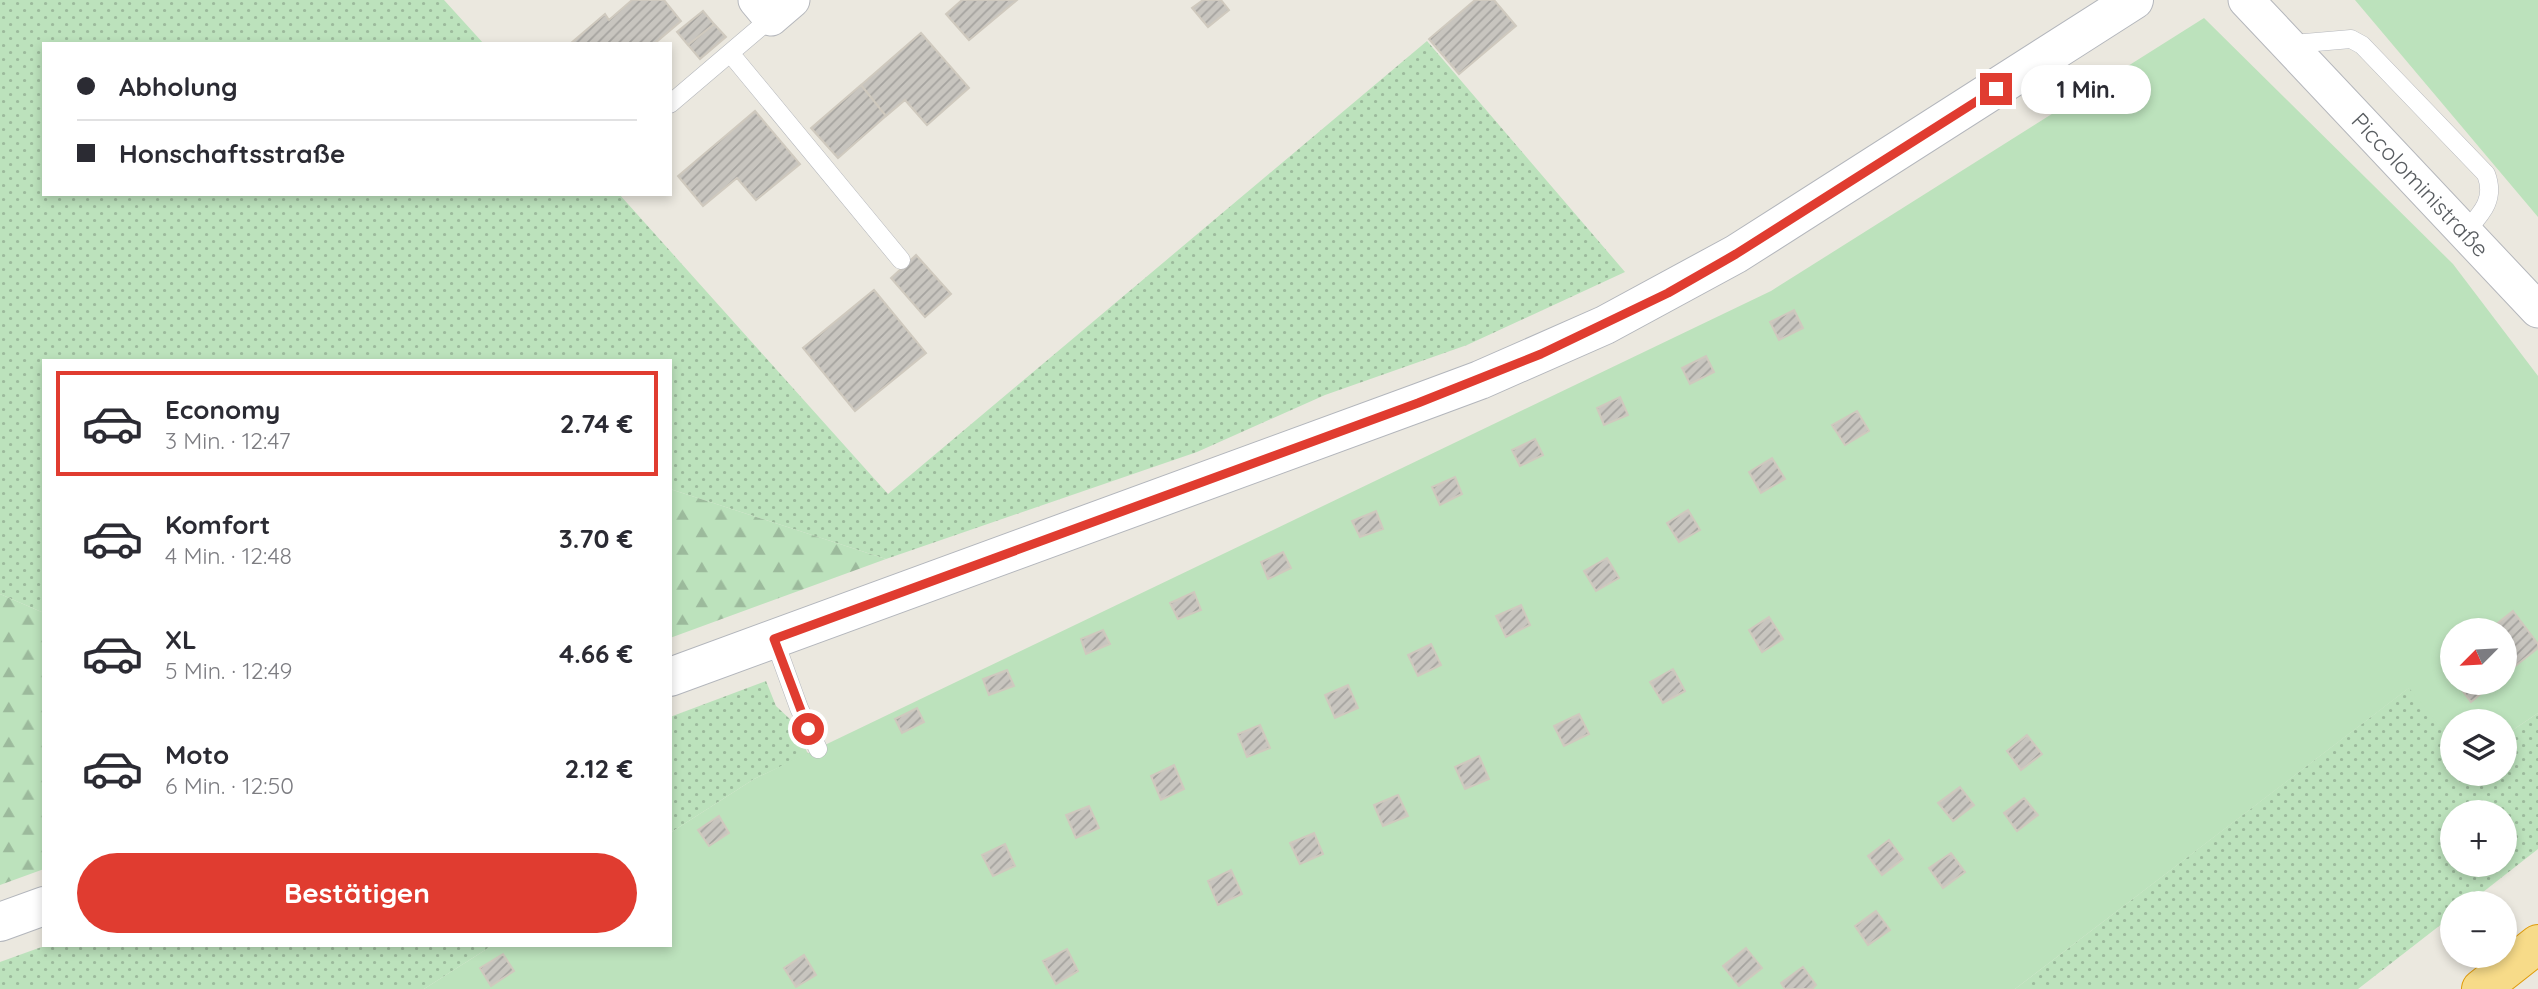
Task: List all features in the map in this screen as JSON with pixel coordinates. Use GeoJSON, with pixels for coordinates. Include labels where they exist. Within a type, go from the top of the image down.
{"type":"FeatureCollection","features":[{"type":"Feature","properties":{"kind":"highway"},"geometry":{"type":"LineString","coordinates":[[2480,989],[2538,944]]}},
{"type":"Feature","properties":{"kind":"street"},"geometry":{"type":"LineString","coordinates":[[672,676],[1480,380],[1605,325],[1668,293],[1747,247],[2134,0]]}},
{"type":"Feature","properties":{"kind":"street","name":"Piccoloministraße"},"geometry":{"type":"LineString","coordinates":[[2246,0],[2297,51],[2538,310]]}},
{"type":"Feature","properties":{"kind":"street","name":"Piccoloministraße"},"geometry":{"type":"LineString","coordinates":[[2281,0],[2297,51]]}},
{"type":"Feature","properties":{"kind":"street"},"geometry":{"type":"LineString","coordinates":[[0,922],[42,907]]}},
{"type":"Feature","properties":{"kind":"lane"},"geometry":{"type":"LineString","coordinates":[[672,102],[730,53],[773,6]]}},
{"type":"Feature","properties":{"kind":"lane"},"geometry":{"type":"LineString","coordinates":[[2297,51],[2351,39],[2362,45],[2486,174],[2490,185],[2485,209],[2465,232]]}},
{"type":"Feature","properties":{"kind":"lane"},"geometry":{"type":"LineString","coordinates":[[730,53],[901,260]]}},
{"type":"Feature","properties":{"kind":"lane"},"geometry":{"type":"LineString","coordinates":[[774,639],[799,708],[818,749]]}},
{"type":"Feature","properties":{"kind":"green space"},"geometry":{"type":"Polygon","coordinates":[[[0,0],[444,0],[482,42],[42,42],[42,196],[621,196],[888,494],[1427,41],[1625,272],[1467,345],[1325,395],[1197,452],[886,559],[672,490],[672,359],[42,359],[42,612],[0,594],[0,0]]]}},
{"type":"Feature","properties":{"kind":"green space"},"geometry":{"type":"Polygon","coordinates":[[[2355,0],[2538,0],[2538,217],[2355,0]]]}},
{"type":"Feature","properties":{"kind":"green space"},"geometry":{"type":"Polygon","coordinates":[[[2204,18],[2453,264],[2538,376],[2538,713],[2517,727],[2517,709],[2440,709],[2440,726],[2409,688],[2015,989],[424,989],[490,947],[672,947],[672,832],[754,779],[1771,291],[2204,18]]]}},
{"type":"Feature","properties":{"kind":"green space"},"geometry":{"type":"Polygon","coordinates":[[[672,490],[886,559],[672,637],[672,490]]]}},
{"type":"Feature","properties":{"kind":"green space"},"geometry":{"type":"Polygon","coordinates":[[[0,594],[42,612],[42,870],[0,885],[0,594]]]}},
{"type":"Feature","properties":{"kind":"green space"},"geometry":{"type":"Polygon","coordinates":[[[766,681],[776,706],[793,722],[808,754],[754,779],[672,832],[672,716],[766,681]]]}},
{"type":"Feature","properties":{"kind":"green space"},"geometry":{"type":"Polygon","coordinates":[[[2410,687],[2440,726],[2440,786],[2517,786],[2517,727],[2538,713],[2538,849],[2517,865],[2517,800],[2440,800],[2440,877],[2502,877],[2484,891],[2440,891],[2440,925],[2358,989],[2015,989],[2410,687]]]}},
{"type":"Feature","properties":{"kind":"green space"},"geometry":{"type":"Polygon","coordinates":[[[42,947],[490,947],[424,989],[0,989],[0,962],[42,947]]]}},
{"type":"Feature","properties":{"kind":"building"},"geometry":{"type":"Polygon","coordinates":[[[632,0],[664,0],[681,21],[656,42],[572,42],[605,14],[609,20],[632,0]]]}},
{"type":"Feature","properties":{"kind":"building"},"geometry":{"type":"Polygon","coordinates":[[[962,0],[1017,0],[969,40],[946,14],[962,0]]]}},
{"type":"Feature","properties":{"kind":"building"},"geometry":{"type":"Polygon","coordinates":[[[1203,0],[1221,0],[1229,10],[1208,27],[1192,8],[1203,0]]]}},
{"type":"Feature","properties":{"kind":"building"},"geometry":{"type":"Polygon","coordinates":[[[1475,0],[1494,0],[1516,26],[1459,74],[1429,39],[1475,0]]]}},
{"type":"Feature","properties":{"kind":"building"},"geometry":{"type":"Polygon","coordinates":[[[703,11],[714,24],[688,45],[677,32],[703,11]]]}},
{"type":"Feature","properties":{"kind":"building"},"geometry":{"type":"Polygon","coordinates":[[[714,24],[726,37],[700,59],[688,45],[714,24]]]}},
{"type":"Feature","properties":{"kind":"building"},"geometry":{"type":"Polygon","coordinates":[[[921,33],[969,88],[927,125],[905,100],[886,116],[861,85],[921,33]]]}},
{"type":"Feature","properties":{"kind":"building"},"geometry":{"type":"Polygon","coordinates":[[[861,85],[886,116],[838,158],[811,128],[861,85]]]}},
{"type":"Feature","properties":{"kind":"building"},"geometry":{"type":"Polygon","coordinates":[[[755,111],[800,164],[756,200],[737,178],[703,206],[678,176],[755,111]]]}},
{"type":"Feature","properties":{"kind":"building"},"geometry":{"type":"Polygon","coordinates":[[[916,255],[951,294],[925,317],[891,278],[916,255]]]}},
{"type":"Feature","properties":{"kind":"building"},"geometry":{"type":"Polygon","coordinates":[[[874,290],[926,353],[855,411],[803,348],[874,290]]]}},
{"type":"Feature","properties":{"kind":"building"},"geometry":{"type":"Polygon","coordinates":[[[1794,310],[1803,328],[1779,340],[1770,322],[1794,310]]]}},
{"type":"Feature","properties":{"kind":"building"},"geometry":{"type":"Polygon","coordinates":[[[1706,356],[1714,372],[1690,384],[1682,368],[1706,356]]]}},
{"type":"Feature","properties":{"kind":"building"},"geometry":{"type":"Polygon","coordinates":[[[1620,397],[1628,415],[1604,425],[1597,408],[1620,397]]]}},
{"type":"Feature","properties":{"kind":"building"},"geometry":{"type":"Polygon","coordinates":[[[1857,411],[1869,431],[1845,445],[1832,425],[1857,411]]]}},
{"type":"Feature","properties":{"kind":"building"},"geometry":{"type":"Polygon","coordinates":[[[1535,439],[1543,455],[1520,466],[1512,450],[1535,439]]]}},
{"type":"Feature","properties":{"kind":"building"},"geometry":{"type":"Polygon","coordinates":[[[1772,458],[1785,479],[1761,493],[1749,472],[1772,458]]]}},
{"type":"Feature","properties":{"kind":"building"},"geometry":{"type":"Polygon","coordinates":[[[1455,477],[1462,494],[1440,505],[1432,487],[1455,477]]]}},
{"type":"Feature","properties":{"kind":"building"},"geometry":{"type":"Polygon","coordinates":[[[1688,510],[1700,530],[1679,542],[1667,523],[1688,510]]]}},
{"type":"Feature","properties":{"kind":"building"},"geometry":{"type":"Polygon","coordinates":[[[1376,511],[1383,529],[1360,537],[1352,521],[1376,511]]]}},
{"type":"Feature","properties":{"kind":"building"},"geometry":{"type":"Polygon","coordinates":[[[1283,552],[1291,568],[1268,579],[1261,562],[1283,552]]]}},
{"type":"Feature","properties":{"kind":"building"},"geometry":{"type":"Polygon","coordinates":[[[1607,558],[1619,578],[1596,591],[1584,571],[1607,558]]]}},
{"type":"Feature","properties":{"kind":"building"},"geometry":{"type":"Polygon","coordinates":[[[1194,592],[1201,610],[1178,619],[1170,603],[1194,592]]]}},
{"type":"Feature","properties":{"kind":"building"},"geometry":{"type":"Polygon","coordinates":[[[1521,605],[1530,625],[1506,637],[1496,616],[1521,605]]]}},
{"type":"Feature","properties":{"kind":"building"},"geometry":{"type":"Polygon","coordinates":[[[2513,611],[2538,644],[2538,648],[2517,665],[2517,618],[2504,618],[2513,611]]]}},
{"type":"Feature","properties":{"kind":"building"},"geometry":{"type":"Polygon","coordinates":[[[1769,617],[1783,639],[1762,652],[1749,630],[1769,617]]]}},
{"type":"Feature","properties":{"kind":"building"},"geometry":{"type":"Polygon","coordinates":[[[1103,630],[1110,644],[1086,654],[1081,639],[1103,630]]]}},
{"type":"Feature","properties":{"kind":"building"},"geometry":{"type":"Polygon","coordinates":[[[1431,644],[1441,665],[1418,676],[1408,655],[1431,644]]]}},
{"type":"Feature","properties":{"kind":"building"},"geometry":{"type":"Polygon","coordinates":[[[1673,669],[1685,691],[1663,703],[1650,682],[1673,669]]]}},
{"type":"Feature","properties":{"kind":"building"},"geometry":{"type":"Polygon","coordinates":[[[1007,670],[1014,686],[989,695],[983,679],[1007,670]]]}},
{"type":"Feature","properties":{"kind":"building"},"geometry":{"type":"Polygon","coordinates":[[[1348,685],[1358,708],[1335,718],[1325,695],[1348,685]]]}},
{"type":"Feature","properties":{"kind":"building"},"geometry":{"type":"Polygon","coordinates":[[[2466,695],[2479,695],[2471,702],[2466,695]]]}},
{"type":"Feature","properties":{"kind":"building"},"geometry":{"type":"Polygon","coordinates":[[[917,708],[924,722],[902,733],[895,719],[917,708]]]}},
{"type":"Feature","properties":{"kind":"building"},"geometry":{"type":"Polygon","coordinates":[[[1579,714],[1589,734],[1564,746],[1554,726],[1579,714]]]}},
{"type":"Feature","properties":{"kind":"building"},"geometry":{"type":"Polygon","coordinates":[[[1260,725],[1270,748],[1247,757],[1238,734],[1260,725]]]}},
{"type":"Feature","properties":{"kind":"building"},"geometry":{"type":"Polygon","coordinates":[[[2027,735],[2042,754],[2021,770],[2007,751],[2027,735]]]}},
{"type":"Feature","properties":{"kind":"building"},"geometry":{"type":"Polygon","coordinates":[[[1479,756],[1489,779],[1465,789],[1455,767],[1479,756]]]}},
{"type":"Feature","properties":{"kind":"building"},"geometry":{"type":"Polygon","coordinates":[[[1174,765],[1184,789],[1161,800],[1151,776],[1174,765]]]}},
{"type":"Feature","properties":{"kind":"building"},"geometry":{"type":"Polygon","coordinates":[[[1960,787],[1974,805],[1953,821],[1938,803],[1960,787]]]}},
{"type":"Feature","properties":{"kind":"building"},"geometry":{"type":"Polygon","coordinates":[[[1398,795],[1408,816],[1383,826],[1374,805],[1398,795]]]}},
{"type":"Feature","properties":{"kind":"building"},"geometry":{"type":"Polygon","coordinates":[[[2024,798],[2038,815],[2017,831],[2004,813],[2024,798]]]}},
{"type":"Feature","properties":{"kind":"building"},"geometry":{"type":"Polygon","coordinates":[[[1089,806],[1099,828],[1076,838],[1066,815],[1089,806]]]}},
{"type":"Feature","properties":{"kind":"building"},"geometry":{"type":"Polygon","coordinates":[[[719,816],[729,833],[709,846],[698,830],[719,816]]]}},
{"type":"Feature","properties":{"kind":"building"},"geometry":{"type":"Polygon","coordinates":[[[1314,833],[1323,854],[1300,864],[1290,843],[1314,833]]]}},
{"type":"Feature","properties":{"kind":"building"},"geometry":{"type":"Polygon","coordinates":[[[1889,840],[1903,859],[1882,875],[1868,856],[1889,840]]]}},
{"type":"Feature","properties":{"kind":"building"},"geometry":{"type":"Polygon","coordinates":[[[1005,844],[1015,866],[993,876],[982,855],[1005,844]]]}},
{"type":"Feature","properties":{"kind":"building"},"geometry":{"type":"Polygon","coordinates":[[[1951,853],[1965,872],[1943,888],[1929,868],[1951,853]]]}},
{"type":"Feature","properties":{"kind":"building"},"geometry":{"type":"Polygon","coordinates":[[[1231,870],[1242,894],[1218,905],[1208,881],[1231,870]]]}},
{"type":"Feature","properties":{"kind":"building"},"geometry":{"type":"Polygon","coordinates":[[[1876,911],[1890,930],[1868,945],[1855,926],[1876,911]]]}},
{"type":"Feature","properties":{"kind":"building"},"geometry":{"type":"Polygon","coordinates":[[[1746,948],[1762,968],[1739,986],[1723,966],[1746,948]]]}},
{"type":"Feature","properties":{"kind":"building"},"geometry":{"type":"Polygon","coordinates":[[[1067,949],[1078,971],[1056,984],[1043,961],[1067,949]]]}},
{"type":"Feature","properties":{"kind":"building"},"geometry":{"type":"Polygon","coordinates":[[[503,954],[514,971],[491,986],[480,968],[503,954]]]}},
{"type":"Feature","properties":{"kind":"building"},"geometry":{"type":"Polygon","coordinates":[[[804,955],[816,975],[796,987],[784,968],[804,955]]]}},
{"type":"Feature","properties":{"kind":"building"},"geometry":{"type":"Polygon","coordinates":[[[1803,967],[1816,985],[1812,989],[1785,989],[1781,983],[1803,967]]]}},
{"type":"Feature","properties":{"kind":"route"},"geometry":{"type":"LineString","coordinates":[[808,729],[774,639],[1480,380],[1541,354],[1668,293],[1736,254],[1996,89]]}}]}
